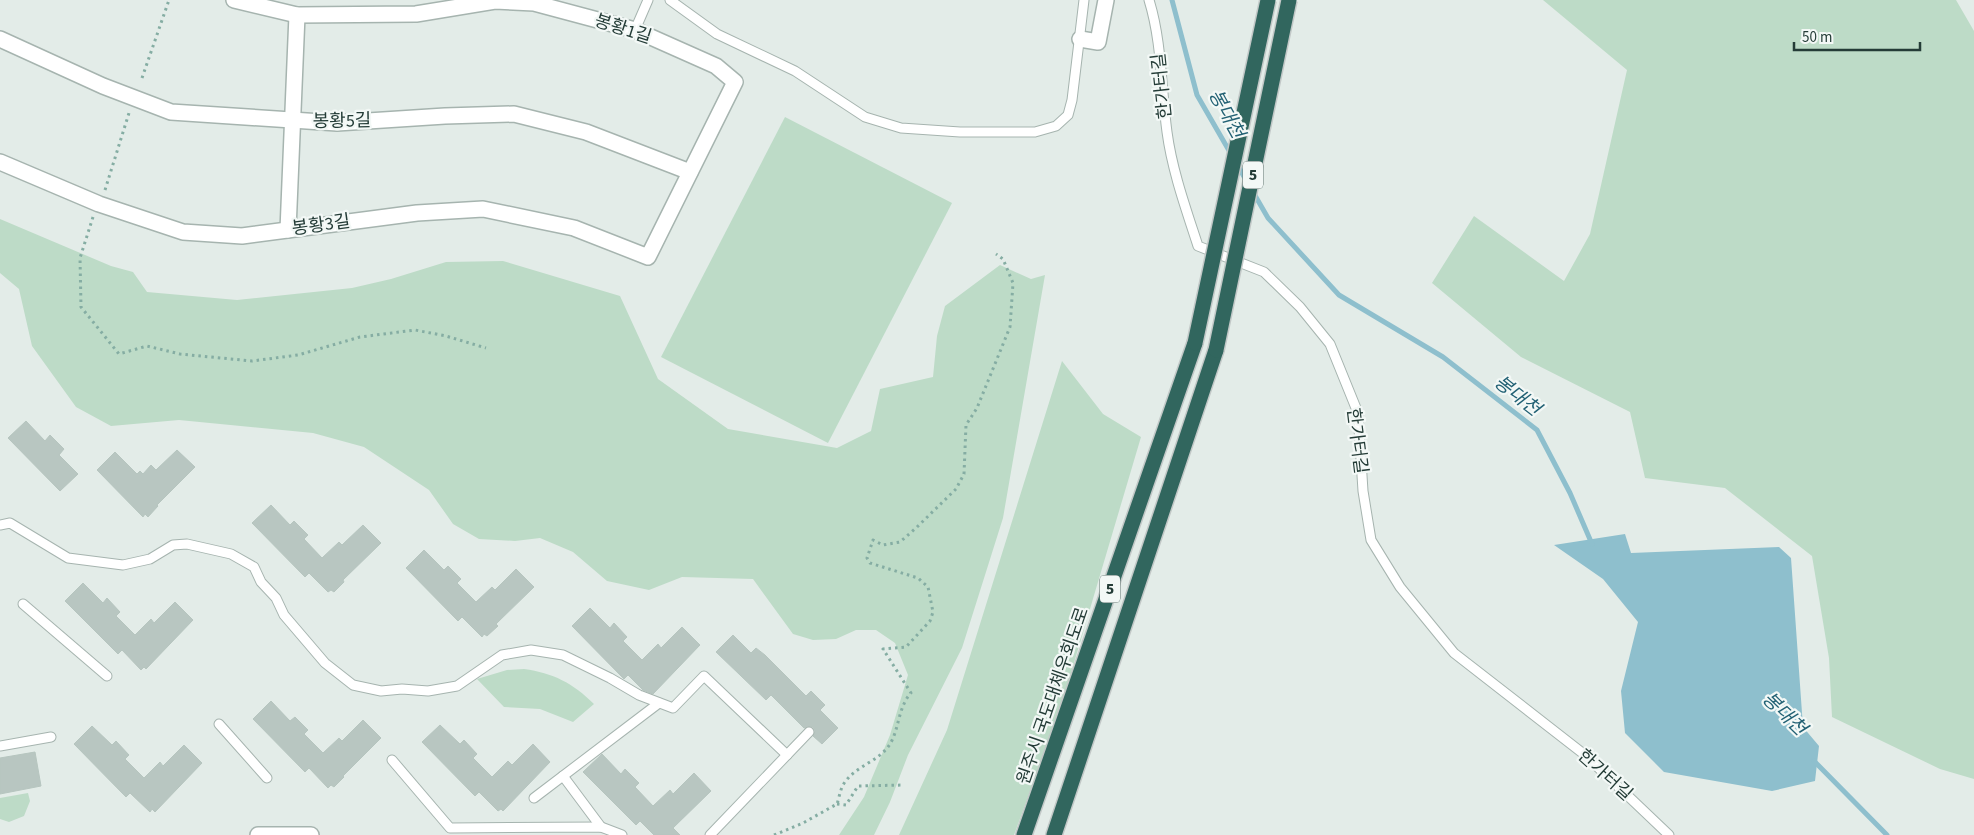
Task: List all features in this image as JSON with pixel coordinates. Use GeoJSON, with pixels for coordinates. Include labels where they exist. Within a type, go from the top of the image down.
{"type":"FeatureCollection","features":[{"type":"Feature","properties":{"kind":"highway","name":"원주시 국도대체우회도로"},"geometry":{"type":"LineString","coordinates":[[1024,835],[1195,343],[1268,0]]}},
{"type":"Feature","properties":{"kind":"highway","name":"5"},"geometry":{"type":"LineString","coordinates":[[1054,835],[1216,350],[1290,0]]}},
{"type":"Feature","properties":{"kind":"street","name":"봉황1길"},"geometry":{"type":"LineString","coordinates":[[234,0],[297,16],[416,14],[495,1],[534,3],[636,30],[716,66],[735,82],[690,172]]}},
{"type":"Feature","properties":{"kind":"street"},"geometry":{"type":"LineString","coordinates":[[1080,38],[1098,42],[1106,0]]}},
{"type":"Feature","properties":{"kind":"street"},"geometry":{"type":"LineString","coordinates":[[288,230],[297,16]]}},
{"type":"Feature","properties":{"kind":"street","name":"봉황5길"},"geometry":{"type":"LineString","coordinates":[[0,40],[103,86],[171,112],[337,123],[445,116],[514,114],[586,132],[690,172]]}},
{"type":"Feature","properties":{"kind":"street","name":"봉황3길"},"geometry":{"type":"LineString","coordinates":[[0,162],[99,204],[183,232],[242,236],[417,213],[483,209],[574,228],[648,257],[690,172]]}},
{"type":"Feature","properties":{"kind":"street"},"geometry":{"type":"LineString","coordinates":[[258,835],[311,835]]}},
{"type":"Feature","properties":{"kind":"lane"},"geometry":{"type":"LineString","coordinates":[[636,30],[648,0]]}},
{"type":"Feature","properties":{"kind":"lane"},"geometry":{"type":"LineString","coordinates":[[670,0],[717,34],[795,71],[865,117],[901,128],[960,132],[1035,132],[1056,126],[1068,115],[1072,100],[1084,0]]}},
{"type":"Feature","properties":{"kind":"lane","name":"한가터길"},"geometry":{"type":"LineString","coordinates":[[1149,0],[1157,24],[1167,134],[1182,197],[1198,246],[1264,272],[1300,307],[1330,344],[1358,413],[1363,491],[1371,540],[1400,587],[1454,653],[1585,755],[1669,835]]}},
{"type":"Feature","properties":{"kind":"lane"},"geometry":{"type":"LineString","coordinates":[[0,525],[10,523],[68,558],[115,564],[123,565],[150,559],[173,545],[187,544],[231,554],[254,567],[261,582],[276,598],[284,615],[310,643],[325,663],[353,685],[381,691],[402,689],[428,691],[457,686],[502,656],[531,650],[563,656],[610,678],[639,695],[673,708],[704,676],[787,754]]}},
{"type":"Feature","properties":{"kind":"lane"},"geometry":{"type":"LineString","coordinates":[[23,604],[107,676]]}},
{"type":"Feature","properties":{"kind":"lane"},"geometry":{"type":"LineString","coordinates":[[534,798],[659,703]]}},
{"type":"Feature","properties":{"kind":"lane"},"geometry":{"type":"LineString","coordinates":[[219,724],[267,778]]}},
{"type":"Feature","properties":{"kind":"lane"},"geometry":{"type":"LineString","coordinates":[[710,835],[808,732]]}},
{"type":"Feature","properties":{"kind":"lane"},"geometry":{"type":"LineString","coordinates":[[0,746],[51,736]]}},
{"type":"Feature","properties":{"kind":"lane"},"geometry":{"type":"LineString","coordinates":[[392,760],[450,828],[601,827],[622,835]]}},
{"type":"Feature","properties":{"kind":"lane"},"geometry":{"type":"LineString","coordinates":[[563,776],[601,827]]}},
{"type":"Feature","properties":{"kind":"path"},"geometry":{"type":"LineString","coordinates":[[142,78],[168,0]]}},
{"type":"Feature","properties":{"kind":"path"},"geometry":{"type":"LineString","coordinates":[[104,194],[131,108]]}},
{"type":"Feature","properties":{"kind":"path"},"geometry":{"type":"LineString","coordinates":[[94,214],[80,258],[81,307],[119,354],[147,346],[180,354],[252,361],[298,356],[360,337],[415,330],[446,336],[486,348]]}},
{"type":"Feature","properties":{"kind":"path"},"geometry":{"type":"LineString","coordinates":[[837,804],[843,786],[849,778],[875,760],[891,743],[896,722],[910,693],[883,649],[906,647],[930,621],[933,612],[928,586],[918,578],[870,563],[867,558],[873,540],[883,545],[900,542],[956,489],[964,474],[966,425],[977,408],[1010,327],[1014,282],[1003,259],[996,254]]}},
{"type":"Feature","properties":{"kind":"path"},"geometry":{"type":"LineString","coordinates":[[774,835],[803,823],[837,804],[846,805],[858,786],[904,785]]}},
{"type":"Feature","properties":{"kind":"green space"},"geometry":{"type":"Polygon","coordinates":[[[1543,0],[1956,0],[1974,31],[1974,779],[1940,769],[1832,717],[1829,658],[1812,556],[1725,488],[1645,478],[1630,412],[1521,357],[1432,283],[1474,216],[1564,281],[1590,234],[1627,70],[1543,0]]]}},
{"type":"Feature","properties":{"kind":"green space"},"geometry":{"type":"Polygon","coordinates":[[[785,117],[952,203],[828,443],[661,357],[785,117]]]}},
{"type":"Feature","properties":{"kind":"green space"},"geometry":{"type":"Polygon","coordinates":[[[0,219],[111,266],[133,272],[147,292],[237,300],[352,288],[391,279],[446,262],[503,261],[620,296],[658,379],[728,429],[837,448],[871,431],[880,389],[933,377],[937,336],[945,306],[1000,265],[1031,279],[1045,275],[1003,518],[962,648],[908,755],[890,802],[874,835],[839,835],[864,797],[890,735],[908,675],[895,643],[876,630],[856,630],[836,639],[813,640],[793,634],[753,579],[682,577],[649,590],[607,581],[573,552],[540,538],[515,541],[479,539],[453,524],[429,490],[364,447],[313,433],[179,420],[111,426],[76,407],[32,346],[19,289],[0,273],[0,219]]]}},
{"type":"Feature","properties":{"kind":"green space"},"geometry":{"type":"Polygon","coordinates":[[[1062,361],[1103,414],[1141,437],[1060,710],[1014,835],[899,835],[947,730],[1062,361]]]}},
{"type":"Feature","properties":{"kind":"green space"},"geometry":{"type":"Polygon","coordinates":[[[524,669],[544,673],[562,680],[578,690],[594,704],[573,722],[540,709],[504,707],[477,679],[507,670],[524,669]]]}},
{"type":"Feature","properties":{"kind":"green space"},"geometry":{"type":"Polygon","coordinates":[[[28,793],[30,801],[24,816],[9,822],[0,819],[0,798],[28,793]]]}},
{"type":"Feature","properties":{"kind":"water"},"geometry":{"type":"Polygon","coordinates":[[[1625,534],[1631,553],[1779,547],[1791,558],[1803,727],[1819,746],[1815,781],[1772,791],[1664,772],[1625,733],[1621,691],[1638,622],[1603,579],[1554,545],[1625,534]]]}},
{"type":"Feature","properties":{"kind":"building"},"geometry":{"type":"Polygon","coordinates":[[[26,421],[45,441],[50,435],[64,449],[59,455],[78,474],[60,491],[8,438],[26,421]]]}},
{"type":"Feature","properties":{"kind":"building"},"geometry":{"type":"Polygon","coordinates":[[[177,450],[195,467],[157,505],[148,517],[145,514],[143,517],[97,470],[115,452],[137,474],[140,471],[143,474],[151,465],[156,470],[177,450]]]}},
{"type":"Feature","properties":{"kind":"building"},"geometry":{"type":"Polygon","coordinates":[[[271,505],[290,525],[294,521],[308,535],[304,539],[322,558],[339,542],[342,545],[363,525],[381,543],[343,580],[344,582],[334,592],[331,590],[328,592],[309,573],[305,577],[252,523],[271,505]]]}},
{"type":"Feature","properties":{"kind":"building"},"geometry":{"type":"Polygon","coordinates":[[[424,550],[444,570],[448,566],[461,579],[457,583],[476,602],[492,587],[495,590],[516,569],[534,587],[496,624],[498,626],[487,636],[484,634],[482,637],[462,617],[458,621],[406,568],[424,550]]]}},
{"type":"Feature","properties":{"kind":"building"},"geometry":{"type":"Polygon","coordinates":[[[83,583],[103,603],[107,598],[120,612],[116,616],[135,635],[151,619],[154,623],[175,602],[193,620],[146,669],[144,667],[141,670],[122,650],[118,654],[65,601],[83,583]]]}},
{"type":"Feature","properties":{"kind":"building"},"geometry":{"type":"Polygon","coordinates":[[[590,608],[610,628],[614,623],[627,637],[623,641],[642,660],[658,644],[661,648],[682,627],[700,645],[653,694],[643,690],[628,675],[624,679],[572,626],[590,608]]]}},
{"type":"Feature","properties":{"kind":"building"},"geometry":{"type":"Polygon","coordinates":[[[733,635],[751,653],[756,648],[765,655],[806,696],[811,691],[825,705],[820,710],[838,728],[822,744],[813,736],[815,731],[813,727],[804,728],[771,695],[766,700],[716,652],[733,635]]]}},
{"type":"Feature","properties":{"kind":"building"},"geometry":{"type":"Polygon","coordinates":[[[271,701],[290,721],[295,717],[308,730],[304,734],[323,753],[339,738],[342,741],[363,720],[381,738],[334,787],[331,785],[328,788],[309,768],[305,772],[253,719],[271,701]]]}},
{"type":"Feature","properties":{"kind":"building"},"geometry":{"type":"Polygon","coordinates":[[[440,725],[460,744],[464,740],[477,754],[473,758],[492,777],[508,761],[512,765],[533,744],[550,762],[503,811],[501,809],[498,811],[479,792],[475,796],[422,742],[440,725]]]}},
{"type":"Feature","properties":{"kind":"building"},"geometry":{"type":"Polygon","coordinates":[[[92,726],[112,745],[116,741],[129,755],[125,759],[144,778],[160,762],[163,766],[184,745],[202,763],[155,812],[152,809],[150,812],[130,793],[126,797],[74,744],[92,726]]]}},
{"type":"Feature","properties":{"kind":"building"},"geometry":{"type":"Polygon","coordinates":[[[35,752],[41,786],[0,794],[0,758],[35,752]]]}},
{"type":"Feature","properties":{"kind":"building"},"geometry":{"type":"Polygon","coordinates":[[[602,754],[621,774],[625,769],[639,783],[635,787],[653,806],[670,790],[673,794],[694,773],[711,791],[673,828],[680,835],[654,835],[640,821],[636,825],[583,772],[602,754]]]}},
{"type":"Feature","properties":{"kind":"waterway","name":"봉대천"},"geometry":{"type":"LineString","coordinates":[[1172,0],[1197,95],[1231,154]]}},
{"type":"Feature","properties":{"kind":"waterway","name":"봉대천"},"geometry":{"type":"LineString","coordinates":[[1237,164],[1247,182]]}},
{"type":"Feature","properties":{"kind":"waterway","name":"봉대천"},"geometry":{"type":"LineString","coordinates":[[1253,192],[1268,218],[1339,295],[1443,357],[1537,430],[1570,493],[1592,544]]}},
{"type":"Feature","properties":{"kind":"waterway","name":"봉대천"},"geometry":{"type":"LineString","coordinates":[[1814,761],[1887,835]]}}]}
